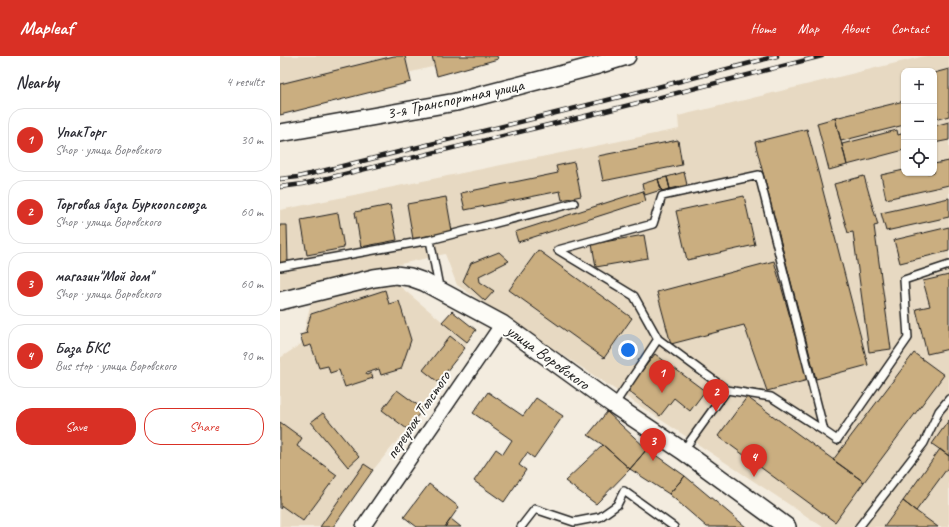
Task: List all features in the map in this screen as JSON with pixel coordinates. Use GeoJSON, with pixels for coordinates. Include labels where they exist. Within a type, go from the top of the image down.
{"type":"FeatureCollection","features":[{"type":"Feature","properties":{"kind":"street","name":"3-я Транспортная улица"},"geometry":{"type":"LineString","coordinates":[[280,133],[456,102],[627,56]]}},
{"type":"Feature","properties":{"kind":"street","name":"улица Воровского"},"geometry":{"type":"LineString","coordinates":[[280,301],[374,278],[395,275],[410,277],[424,282],[502,324],[614,405],[683,451],[787,527]]}},
{"type":"Feature","properties":{"kind":"street","name":"переулок Толстого"},"geometry":{"type":"LineString","coordinates":[[363,527],[502,324]]}},
{"type":"Feature","properties":{"kind":"lane"},"geometry":{"type":"LineString","coordinates":[[824,431],[759,175],[662,196],[653,224],[558,250],[634,296],[658,339],[727,390],[771,397],[837,440],[908,338],[904,280],[949,265]]}},
{"type":"Feature","properties":{"kind":"lane"},"geometry":{"type":"LineString","coordinates":[[280,267],[430,240],[574,202]]}},
{"type":"Feature","properties":{"kind":"lane"},"geometry":{"type":"LineString","coordinates":[[430,240],[439,290]]}},
{"type":"Feature","properties":{"kind":"lane"},"geometry":{"type":"LineString","coordinates":[[614,405],[658,339]]}},
{"type":"Feature","properties":{"kind":"lane"},"geometry":{"type":"LineString","coordinates":[[683,451],[727,390]]}},
{"type":"Feature","properties":{"kind":"lane"},"geometry":{"type":"LineString","coordinates":[[860,527],[924,443],[940,411],[949,398]]}},
{"type":"Feature","properties":{"kind":"lane"},"geometry":{"type":"LineString","coordinates":[[521,527],[535,509],[574,522],[600,517],[617,504],[624,491],[674,527]]}},
{"type":"Feature","properties":{"kind":"shaded area"},"geometry":{"type":"Polygon","coordinates":[[[280,56],[477,56],[280,104],[280,56]]]}},
{"type":"Feature","properties":{"kind":"shaded area"},"geometry":{"type":"Polygon","coordinates":[[[925,56],[949,56],[949,527],[823,527],[457,285],[445,254],[280,291],[280,210],[679,129],[678,116],[925,56]]]}},
{"type":"Feature","properties":{"kind":"shaded area"},"geometry":{"type":"Polygon","coordinates":[[[391,279],[467,342],[465,348],[438,382],[423,409],[373,470],[333,527],[280,527],[280,358],[301,344],[311,302],[391,279]]]}},
{"type":"Feature","properties":{"kind":"building"},"geometry":{"type":"Polygon","coordinates":[[[394,56],[405,56],[411,82],[280,115],[280,84],[394,56]]]}},
{"type":"Feature","properties":{"kind":"building"},"geometry":{"type":"Polygon","coordinates":[[[432,56],[497,56],[498,59],[437,76],[432,56]]]}},
{"type":"Feature","properties":{"kind":"building"},"geometry":{"type":"Polygon","coordinates":[[[949,69],[949,116],[938,119],[937,115],[937,72],[949,69]]]}},
{"type":"Feature","properties":{"kind":"building"},"geometry":{"type":"Polygon","coordinates":[[[901,102],[901,126],[841,141],[835,118],[901,102]]]}},
{"type":"Feature","properties":{"kind":"building"},"geometry":{"type":"Polygon","coordinates":[[[835,118],[847,165],[829,170],[817,123],[835,118]]]}},
{"type":"Feature","properties":{"kind":"building"},"geometry":{"type":"Polygon","coordinates":[[[949,122],[949,140],[937,142],[937,125],[949,122]]]}},
{"type":"Feature","properties":{"kind":"building"},"geometry":{"type":"Polygon","coordinates":[[[807,129],[868,365],[816,379],[755,142],[807,129]]]}},
{"type":"Feature","properties":{"kind":"building"},"geometry":{"type":"Polygon","coordinates":[[[897,130],[898,135],[901,134],[901,151],[847,165],[842,144],[897,130]]]}},
{"type":"Feature","properties":{"kind":"building"},"geometry":{"type":"Polygon","coordinates":[[[678,140],[682,165],[603,181],[598,156],[678,140]]]}},
{"type":"Feature","properties":{"kind":"building"},"geometry":{"type":"Polygon","coordinates":[[[949,161],[949,185],[886,199],[881,175],[901,171],[901,176],[937,176],[937,163],[949,161]]]}},
{"type":"Feature","properties":{"kind":"building"},"geometry":{"type":"Polygon","coordinates":[[[574,162],[581,196],[562,200],[560,191],[465,210],[461,193],[558,173],[556,166],[574,162]]]}},
{"type":"Feature","properties":{"kind":"building"},"geometry":{"type":"Polygon","coordinates":[[[684,172],[687,185],[670,189],[667,177],[684,172]]]}},
{"type":"Feature","properties":{"kind":"building"},"geometry":{"type":"Polygon","coordinates":[[[864,176],[878,225],[874,226],[891,349],[869,352],[853,232],[848,233],[834,184],[864,176]]]}},
{"type":"Feature","properties":{"kind":"building"},"geometry":{"type":"Polygon","coordinates":[[[667,177],[670,189],[662,191],[658,179],[667,177]]]}},
{"type":"Feature","properties":{"kind":"building"},"geometry":{"type":"Polygon","coordinates":[[[667,177],[670,189],[662,191],[658,179],[667,177]]]}},
{"type":"Feature","properties":{"kind":"building"},"geometry":{"type":"Polygon","coordinates":[[[658,179],[661,190],[645,195],[642,184],[658,179]]]}},
{"type":"Feature","properties":{"kind":"building"},"geometry":{"type":"Polygon","coordinates":[[[643,191],[646,201],[518,242],[515,232],[643,191]]]}},
{"type":"Feature","properties":{"kind":"building"},"geometry":{"type":"Polygon","coordinates":[[[744,196],[755,245],[687,260],[676,211],[744,196]]]}},
{"type":"Feature","properties":{"kind":"building"},"geometry":{"type":"Polygon","coordinates":[[[446,197],[452,231],[413,239],[407,204],[446,197]]]}},
{"type":"Feature","properties":{"kind":"building"},"geometry":{"type":"Polygon","coordinates":[[[949,198],[949,217],[886,231],[881,213],[949,198]]]}},
{"type":"Feature","properties":{"kind":"building"},"geometry":{"type":"Polygon","coordinates":[[[390,205],[397,240],[361,247],[355,212],[390,205]]]}},
{"type":"Feature","properties":{"kind":"building"},"geometry":{"type":"Polygon","coordinates":[[[338,213],[344,248],[307,255],[301,220],[338,213]]]}},
{"type":"Feature","properties":{"kind":"building"},"geometry":{"type":"Polygon","coordinates":[[[280,225],[287,225],[288,263],[280,263],[280,225]]]}},
{"type":"Feature","properties":{"kind":"building"},"geometry":{"type":"Polygon","coordinates":[[[949,227],[949,251],[900,263],[894,240],[949,227]]]}},
{"type":"Feature","properties":{"kind":"building"},"geometry":{"type":"Polygon","coordinates":[[[644,235],[648,258],[596,267],[592,244],[644,235]]]}},
{"type":"Feature","properties":{"kind":"building"},"geometry":{"type":"Polygon","coordinates":[[[538,250],[632,318],[604,358],[509,290],[538,250]]]}},
{"type":"Feature","properties":{"kind":"building"},"geometry":{"type":"Polygon","coordinates":[[[499,252],[509,261],[479,276],[480,282],[494,291],[485,301],[463,281],[471,263],[499,252]]]}},
{"type":"Feature","properties":{"kind":"building"},"geometry":{"type":"Polygon","coordinates":[[[774,261],[808,380],[767,391],[744,325],[671,344],[657,292],[774,261]]]}},
{"type":"Feature","properties":{"kind":"building"},"geometry":{"type":"Polygon","coordinates":[[[949,275],[949,349],[927,354],[916,309],[930,306],[923,281],[949,275]]]}},
{"type":"Feature","properties":{"kind":"building"},"geometry":{"type":"Polygon","coordinates":[[[385,290],[389,304],[399,301],[411,340],[401,369],[381,375],[379,369],[366,373],[367,375],[371,373],[373,378],[345,387],[339,370],[330,373],[328,366],[319,368],[311,345],[304,347],[300,335],[307,333],[306,330],[311,314],[385,290]]]}},
{"type":"Feature","properties":{"kind":"building"},"geometry":{"type":"Polygon","coordinates":[[[452,311],[476,330],[467,342],[442,322],[452,311]]]}},
{"type":"Feature","properties":{"kind":"building"},"geometry":{"type":"Polygon","coordinates":[[[450,336],[465,348],[438,382],[423,370],[450,336]]]}},
{"type":"Feature","properties":{"kind":"building"},"geometry":{"type":"Polygon","coordinates":[[[914,353],[944,375],[864,482],[833,460],[914,353]]]}},
{"type":"Feature","properties":{"kind":"building"},"geometry":{"type":"Polygon","coordinates":[[[655,354],[705,391],[690,411],[674,398],[660,416],[627,390],[655,354]]]}},
{"type":"Feature","properties":{"kind":"building"},"geometry":{"type":"Polygon","coordinates":[[[397,390],[423,409],[407,429],[382,410],[397,390]]]}},
{"type":"Feature","properties":{"kind":"building"},"geometry":{"type":"Polygon","coordinates":[[[488,392],[523,416],[536,398],[563,416],[534,458],[527,453],[519,465],[526,470],[504,502],[474,481],[496,449],[503,454],[512,440],[473,413],[488,392]]]}},
{"type":"Feature","properties":{"kind":"building"},"geometry":{"type":"Polygon","coordinates":[[[747,397],[864,482],[835,522],[718,436],[747,397]]]}},
{"type":"Feature","properties":{"kind":"building"},"geometry":{"type":"Polygon","coordinates":[[[607,412],[647,449],[630,469],[603,445],[588,435],[607,412]]]}},
{"type":"Feature","properties":{"kind":"building"},"geometry":{"type":"Polygon","coordinates":[[[323,413],[359,457],[348,467],[311,422],[323,413]]]}},
{"type":"Feature","properties":{"kind":"building"},"geometry":{"type":"Polygon","coordinates":[[[949,420],[949,456],[932,444],[949,420]]]}},
{"type":"Feature","properties":{"kind":"building"},"geometry":{"type":"Polygon","coordinates":[[[280,422],[302,438],[297,446],[337,475],[303,521],[282,506],[280,509],[280,422]]]}},
{"type":"Feature","properties":{"kind":"building"},"geometry":{"type":"Polygon","coordinates":[[[603,445],[630,469],[596,504],[565,481],[603,445]]]}},
{"type":"Feature","properties":{"kind":"building"},"geometry":{"type":"Polygon","coordinates":[[[647,449],[685,476],[669,494],[630,469],[647,449]]]}},
{"type":"Feature","properties":{"kind":"building"},"geometry":{"type":"Polygon","coordinates":[[[940,449],[949,456],[949,466],[916,511],[903,501],[940,449]]]}},
{"type":"Feature","properties":{"kind":"building"},"geometry":{"type":"Polygon","coordinates":[[[364,464],[373,470],[333,527],[320,527],[364,464]]]}},
{"type":"Feature","properties":{"kind":"building"},"geometry":{"type":"Polygon","coordinates":[[[685,476],[746,527],[707,527],[669,494],[685,476]]]}},
{"type":"Feature","properties":{"kind":"building"},"geometry":{"type":"Polygon","coordinates":[[[429,484],[459,507],[445,527],[417,527],[404,517],[429,484]]]}},
{"type":"Feature","properties":{"kind":"building"},"geometry":{"type":"Polygon","coordinates":[[[903,501],[916,511],[938,527],[884,527],[903,501]]]}},
{"type":"Feature","properties":{"kind":"building"},"geometry":{"type":"Polygon","coordinates":[[[451,519],[461,527],[445,527],[451,519]]]}},
{"type":"Feature","properties":{"kind":"railway"},"geometry":{"type":"LineString","coordinates":[[280,179],[298,177],[600,102],[777,56]]}},
{"type":"Feature","properties":{"kind":"railway"},"geometry":{"type":"LineString","coordinates":[[280,187],[303,184],[602,112],[822,56]]}},
{"type":"Feature","properties":{"kind":"place","name":"УпакТорг"},"geometry":{"type":"Point","coordinates":[662,393]}},
{"type":"Feature","properties":{"kind":"place","name":"Торговая база Буркоопсоюза"},"geometry":{"type":"Point","coordinates":[716,412]}},
{"type":"Feature","properties":{"kind":"place","name":"магазин\"Мой дом\""},"geometry":{"type":"Point","coordinates":[653,461]}},
{"type":"Feature","properties":{"kind":"place","name":"База БКС"},"geometry":{"type":"Point","coordinates":[754,477]}}]}
